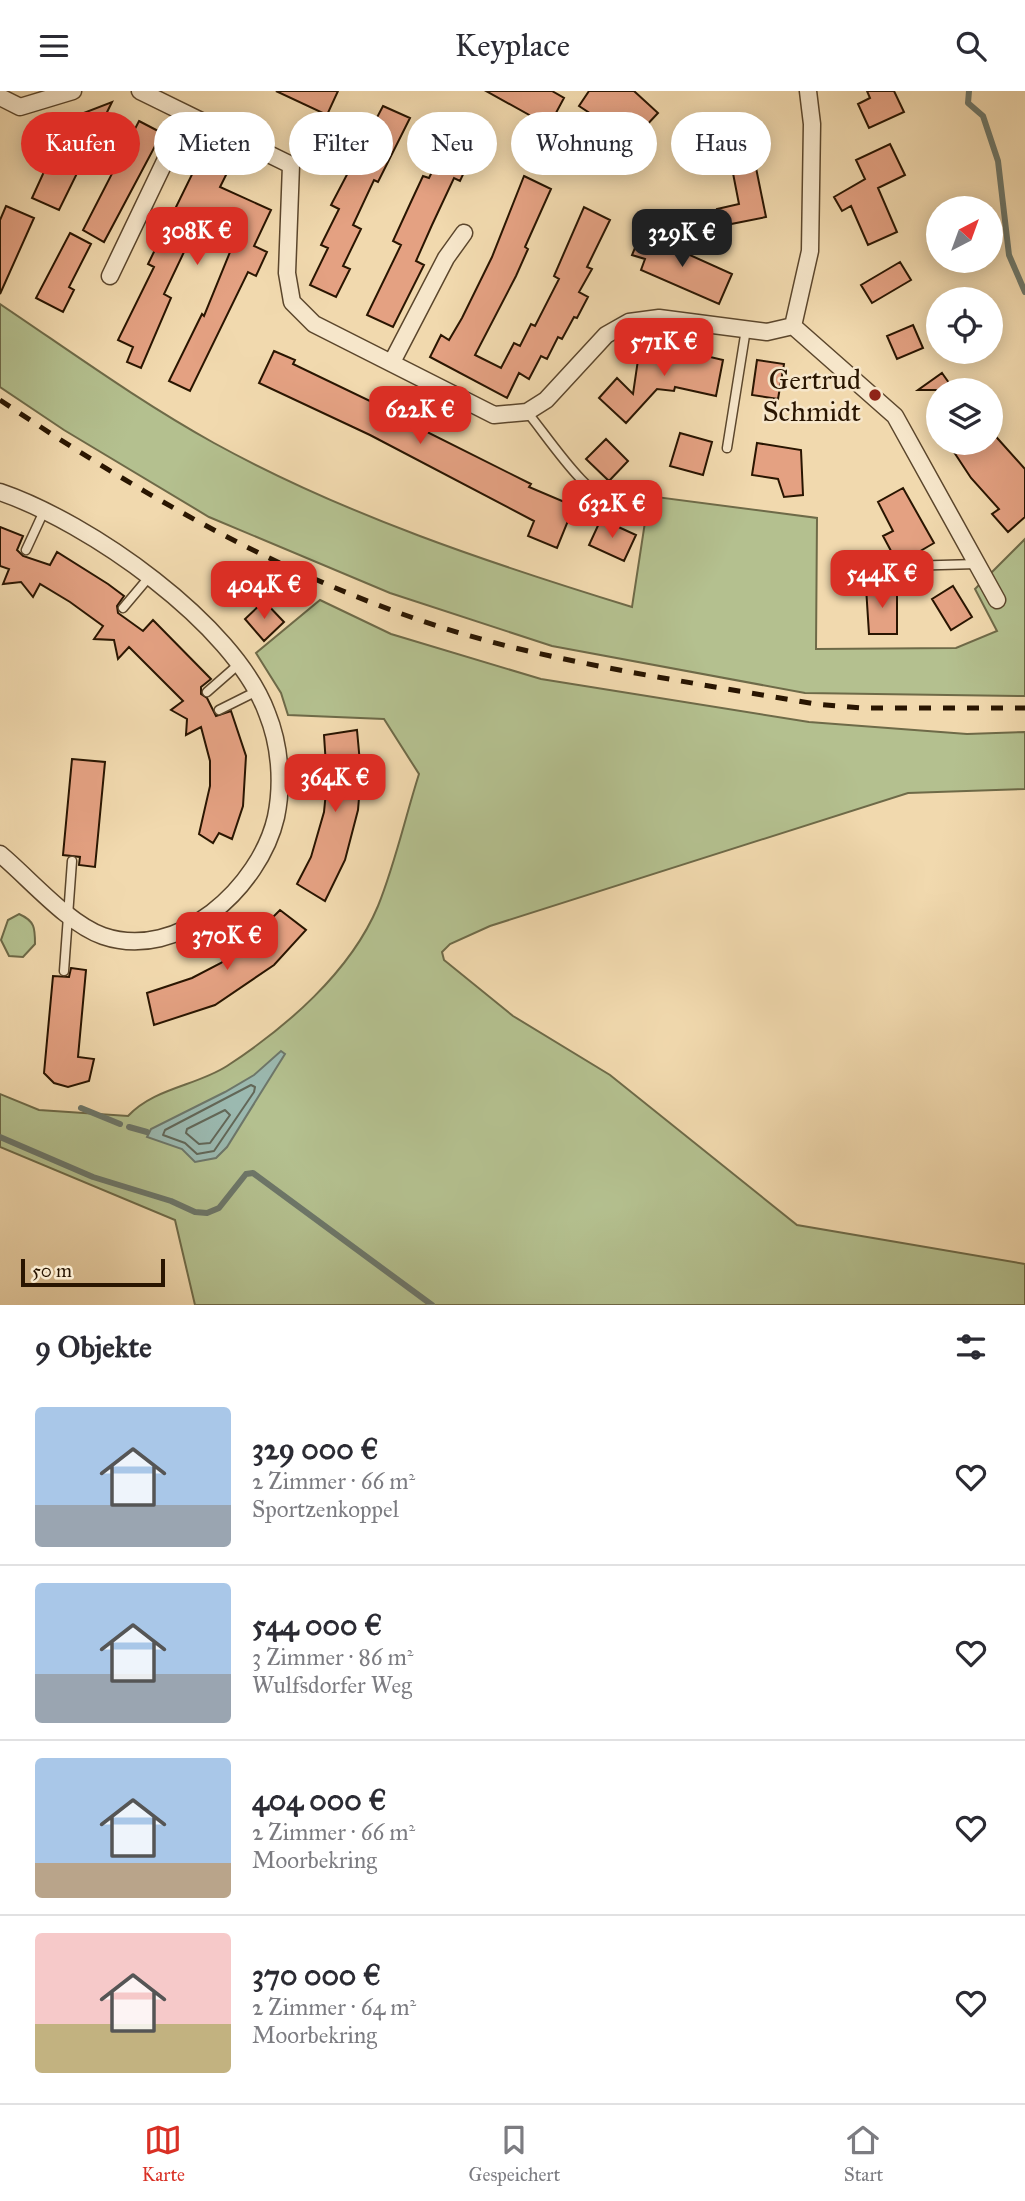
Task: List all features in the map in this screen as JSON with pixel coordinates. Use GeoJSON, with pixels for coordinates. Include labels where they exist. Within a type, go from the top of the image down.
{"type":"FeatureCollection","features":[{"type":"Feature","properties":{"kind":"street"},"geometry":{"type":"LineString","coordinates":[[0,97],[20,107],[73,91]]}},
{"type":"Feature","properties":{"kind":"street"},"geometry":{"type":"LineString","coordinates":[[140,91],[181,112]]}},
{"type":"Feature","properties":{"kind":"street"},"geometry":{"type":"LineString","coordinates":[[793,326],[810,251],[812,124],[808,91]]}},
{"type":"Feature","properties":{"kind":"street"},"geometry":{"type":"LineString","coordinates":[[110,276],[158,175]]}},
{"type":"Feature","properties":{"kind":"street"},"geometry":{"type":"LineString","coordinates":[[291,175],[288,273],[292,302],[314,324],[494,415],[527,412],[546,400],[606,335],[629,322],[659,318],[767,332],[793,326]]}},
{"type":"Feature","properties":{"kind":"street"},"geometry":{"type":"LineString","coordinates":[[392,362],[446,258],[464,233]]}},
{"type":"Feature","properties":{"kind":"street"},"geometry":{"type":"LineString","coordinates":[[793,326],[895,417],[997,600]]}},
{"type":"Feature","properties":{"kind":"street"},"geometry":{"type":"LineString","coordinates":[[0,492],[44,511],[92,537],[150,576],[196,618],[239,664],[257,691],[277,747],[279,788],[271,832],[245,879],[206,916],[162,938],[111,938],[97,933],[68,913],[0,854]]}},
{"type":"Feature","properties":{"kind":"lane"},"geometry":{"type":"LineString","coordinates":[[727,448],[746,329]]}},
{"type":"Feature","properties":{"kind":"lane"},"geometry":{"type":"LineString","coordinates":[[527,412],[591,491],[609,503],[619,503]]}},
{"type":"Feature","properties":{"kind":"lane"},"geometry":{"type":"LineString","coordinates":[[26,550],[44,511]]}},
{"type":"Feature","properties":{"kind":"lane"},"geometry":{"type":"LineString","coordinates":[[905,566],[977,564]]}},
{"type":"Feature","properties":{"kind":"lane"},"geometry":{"type":"LineString","coordinates":[[123,608],[150,576]]}},
{"type":"Feature","properties":{"kind":"lane"},"geometry":{"type":"LineString","coordinates":[[207,692],[239,664]]}},
{"type":"Feature","properties":{"kind":"lane"},"geometry":{"type":"LineString","coordinates":[[219,710],[257,691]]}},
{"type":"Feature","properties":{"kind":"lane"},"geometry":{"type":"LineString","coordinates":[[64,971],[72,861]]}},
{"type":"Feature","properties":{"kind":"green space"},"geometry":{"type":"Polygon","coordinates":[[[0,304],[159,411],[214,443],[314,493],[471,555],[632,607],[649,496],[817,518],[816,649],[956,648],[997,631],[975,589],[1025,539],[1025,696],[805,693],[552,646],[390,593],[209,517],[64,430],[0,387],[0,304]]]}},
{"type":"Feature","properties":{"kind":"green space"},"geometry":{"type":"Polygon","coordinates":[[[320,600],[391,634],[541,679],[809,722],[967,734],[1025,732],[1025,789],[908,793],[490,926],[450,944],[442,952],[444,960],[513,1016],[610,1075],[797,1225],[1025,1264],[1025,1305],[195,1305],[175,1220],[0,1147],[0,1094],[39,1110],[128,1116],[150,1099],[215,1073],[271,1034],[314,997],[351,954],[366,931],[390,874],[419,774],[384,719],[288,715],[281,693],[256,653],[320,600]]]}},
{"type":"Feature","properties":{"kind":"green space"},"geometry":{"type":"Polygon","coordinates":[[[19,914],[31,922],[35,934],[35,944],[23,957],[9,956],[1,940],[8,920],[19,914]]]}},
{"type":"Feature","properties":{"kind":"water"},"geometry":{"type":"Polygon","coordinates":[[[281,1051],[285,1054],[227,1147],[216,1158],[195,1162],[182,1149],[147,1137],[151,1129],[254,1075],[281,1051]]]}},
{"type":"Feature","properties":{"kind":"building"},"geometry":{"type":"Polygon","coordinates":[[[276,91],[338,91],[328,112],[321,112],[276,91]]]}},
{"type":"Feature","properties":{"kind":"building"},"geometry":{"type":"Polygon","coordinates":[[[486,91],[552,91],[564,98],[556,112],[524,112],[486,91]]]}},
{"type":"Feature","properties":{"kind":"building"},"geometry":{"type":"Polygon","coordinates":[[[589,91],[634,91],[657,112],[588,112],[579,106],[589,91]]]}},
{"type":"Feature","properties":{"kind":"building"},"geometry":{"type":"Polygon","coordinates":[[[867,91],[894,91],[904,112],[869,128],[858,104],[870,98],[867,91]]]}},
{"type":"Feature","properties":{"kind":"building"},"geometry":{"type":"Polygon","coordinates":[[[112,102],[107,112],[86,112],[112,102]]]}},
{"type":"Feature","properties":{"kind":"building"},"geometry":{"type":"Polygon","coordinates":[[[383,106],[407,117],[407,124],[393,152],[393,112],[380,112],[383,106]]]}},
{"type":"Feature","properties":{"kind":"building"},"geometry":{"type":"Polygon","coordinates":[[[140,122],[154,129],[154,148],[140,174],[140,122]]]}},
{"type":"Feature","properties":{"kind":"building"},"geometry":{"type":"Polygon","coordinates":[[[890,144],[905,175],[878,188],[897,232],[868,245],[851,206],[842,211],[834,197],[865,179],[856,160],[890,144]]]}},
{"type":"Feature","properties":{"kind":"building"},"geometry":{"type":"Polygon","coordinates":[[[42,175],[76,175],[59,210],[32,198],[42,175]]]}},
{"type":"Feature","properties":{"kind":"building"},"geometry":{"type":"Polygon","coordinates":[[[111,175],[140,175],[104,242],[83,230],[111,175]]]}},
{"type":"Feature","properties":{"kind":"building"},"geometry":{"type":"Polygon","coordinates":[[[192,175],[226,175],[220,187],[271,210],[254,246],[267,252],[256,276],[248,272],[190,391],[169,381],[202,314],[204,316],[241,225],[210,211],[199,234],[194,231],[164,294],[171,298],[141,368],[127,362],[133,347],[118,340],[154,267],[148,264],[192,175]]]}},
{"type":"Feature","properties":{"kind":"building"},"geometry":{"type":"Polygon","coordinates":[[[347,175],[382,175],[378,182],[374,180],[353,225],[361,229],[343,266],[350,269],[336,297],[310,285],[328,248],[321,245],[339,209],[331,205],[347,175]]]}},
{"type":"Feature","properties":{"kind":"building"},"geometry":{"type":"Polygon","coordinates":[[[430,175],[463,175],[460,181],[454,178],[432,225],[416,261],[424,265],[393,327],[367,315],[401,245],[393,241],[423,176],[429,178],[430,175]]]}},
{"type":"Feature","properties":{"kind":"building"},"geometry":{"type":"Polygon","coordinates":[[[733,175],[757,175],[766,217],[721,226],[717,209],[739,204],[733,175]]]}},
{"type":"Feature","properties":{"kind":"building"},"geometry":{"type":"Polygon","coordinates":[[[524,176],[551,189],[525,247],[528,249],[516,276],[475,355],[501,368],[514,343],[520,346],[531,324],[535,326],[559,279],[554,276],[584,207],[610,220],[587,267],[592,269],[579,292],[588,297],[577,318],[574,317],[562,339],[558,337],[547,359],[541,356],[529,379],[519,373],[507,398],[430,357],[441,335],[449,340],[462,318],[492,257],[524,176]]]}},
{"type":"Feature","properties":{"kind":"building"},"geometry":{"type":"Polygon","coordinates":[[[6,206],[34,218],[0,294],[0,220],[6,206]]]}},
{"type":"Feature","properties":{"kind":"building"},"geometry":{"type":"Polygon","coordinates":[[[70,233],[91,244],[69,287],[74,290],[63,312],[36,298],[70,233]]]}},
{"type":"Feature","properties":{"kind":"building"},"geometry":{"type":"Polygon","coordinates":[[[641,233],[732,274],[719,304],[641,270],[645,259],[632,255],[641,233]]]}},
{"type":"Feature","properties":{"kind":"building"},"geometry":{"type":"Polygon","coordinates":[[[900,262],[911,280],[872,303],[861,285],[900,262]]]}},
{"type":"Feature","properties":{"kind":"building"},"geometry":{"type":"Polygon","coordinates":[[[913,325],[923,348],[897,359],[887,336],[913,325]]]}},
{"type":"Feature","properties":{"kind":"building"},"geometry":{"type":"Polygon","coordinates":[[[651,343],[723,360],[716,396],[675,387],[674,391],[657,389],[626,423],[599,398],[617,378],[633,394],[639,353],[649,354],[651,343]]]}},
{"type":"Feature","properties":{"kind":"building"},"geometry":{"type":"Polygon","coordinates":[[[274,351],[295,360],[293,364],[422,426],[421,429],[531,484],[529,487],[574,506],[557,548],[528,536],[534,521],[370,435],[259,383],[274,351]]]}},
{"type":"Feature","properties":{"kind":"building"},"geometry":{"type":"Polygon","coordinates":[[[757,360],[784,364],[778,399],[752,395],[757,360]]]}},
{"type":"Feature","properties":{"kind":"building"},"geometry":{"type":"Polygon","coordinates":[[[680,433],[712,442],[703,475],[670,466],[680,433]]]}},
{"type":"Feature","properties":{"kind":"building"},"geometry":{"type":"Polygon","coordinates":[[[606,439],[628,461],[609,481],[586,459],[606,439]]]}},
{"type":"Feature","properties":{"kind":"building"},"geometry":{"type":"Polygon","coordinates":[[[757,443],[801,450],[803,495],[784,497],[778,479],[752,475],[757,443]]]}},
{"type":"Feature","properties":{"kind":"building"},"geometry":{"type":"Polygon","coordinates":[[[1003,444],[1025,469],[1025,517],[1008,532],[992,514],[999,509],[971,478],[956,455],[1003,455],[1003,444]]]}},
{"type":"Feature","properties":{"kind":"building"},"geometry":{"type":"Polygon","coordinates":[[[903,488],[934,543],[898,564],[883,536],[893,531],[878,502],[903,488]]]}},
{"type":"Feature","properties":{"kind":"building"},"geometry":{"type":"Polygon","coordinates":[[[601,519],[636,535],[624,561],[589,545],[601,519]]]}},
{"type":"Feature","properties":{"kind":"building"},"geometry":{"type":"Polygon","coordinates":[[[0,527],[23,536],[17,550],[23,556],[50,565],[57,552],[108,584],[124,596],[117,606],[118,613],[143,631],[153,620],[211,679],[201,687],[201,694],[207,698],[216,716],[231,711],[246,756],[243,806],[232,839],[219,833],[213,843],[199,834],[210,786],[210,761],[201,727],[186,735],[187,719],[171,710],[183,701],[129,647],[118,659],[114,640],[94,639],[103,626],[70,602],[40,584],[33,597],[21,582],[3,584],[9,569],[0,566],[0,527]]]}},
{"type":"Feature","properties":{"kind":"building"},"geometry":{"type":"Polygon","coordinates":[[[897,585],[897,634],[869,634],[866,587],[897,585]]]}},
{"type":"Feature","properties":{"kind":"building"},"geometry":{"type":"Polygon","coordinates":[[[953,586],[972,617],[951,630],[932,599],[953,586]]]}},
{"type":"Feature","properties":{"kind":"building"},"geometry":{"type":"Polygon","coordinates":[[[264,601],[284,622],[264,641],[245,619],[264,601]]]}},
{"type":"Feature","properties":{"kind":"building"},"geometry":{"type":"Polygon","coordinates":[[[357,730],[361,774],[358,810],[345,860],[325,901],[297,884],[311,857],[324,812],[327,781],[324,735],[357,730]]]}},
{"type":"Feature","properties":{"kind":"building"},"geometry":{"type":"Polygon","coordinates":[[[72,759],[105,762],[95,867],[79,865],[80,857],[63,855],[72,759]]]}},
{"type":"Feature","properties":{"kind":"building"},"geometry":{"type":"Polygon","coordinates":[[[280,910],[306,930],[274,965],[215,1005],[154,1025],[147,993],[192,978],[221,963],[246,944],[280,910]]]}},
{"type":"Feature","properties":{"kind":"building"},"geometry":{"type":"Polygon","coordinates":[[[71,968],[86,970],[78,1057],[94,1059],[89,1081],[68,1087],[54,1083],[44,1073],[53,976],[69,977],[71,968]]]}},
{"type":"Feature","properties":{"kind":"waterway"},"geometry":{"type":"LineString","coordinates":[[969,91],[968,103],[983,116],[998,161],[1009,255],[1025,292]]}},
{"type":"Feature","properties":{"kind":"waterway"},"geometry":{"type":"LineString","coordinates":[[81,1108],[120,1124]]}},
{"type":"Feature","properties":{"kind":"waterway"},"geometry":{"type":"LineString","coordinates":[[129,1127],[147,1132]]}},
{"type":"Feature","properties":{"kind":"waterway"},"geometry":{"type":"LineString","coordinates":[[0,1137],[93,1177],[171,1201],[195,1212],[207,1213],[219,1208],[246,1174],[253,1173],[432,1305]]}},
{"type":"Feature","properties":{"kind":"railway"},"geometry":{"type":"LineString","coordinates":[[0,400],[124,479],[253,550],[387,609],[457,632],[599,666],[815,704],[863,708],[1025,708]]}},
{"type":"Feature","properties":{"kind":"place","name":"Gertrud Schmidt"},"geometry":{"type":"Point","coordinates":[875,395]}}]}
